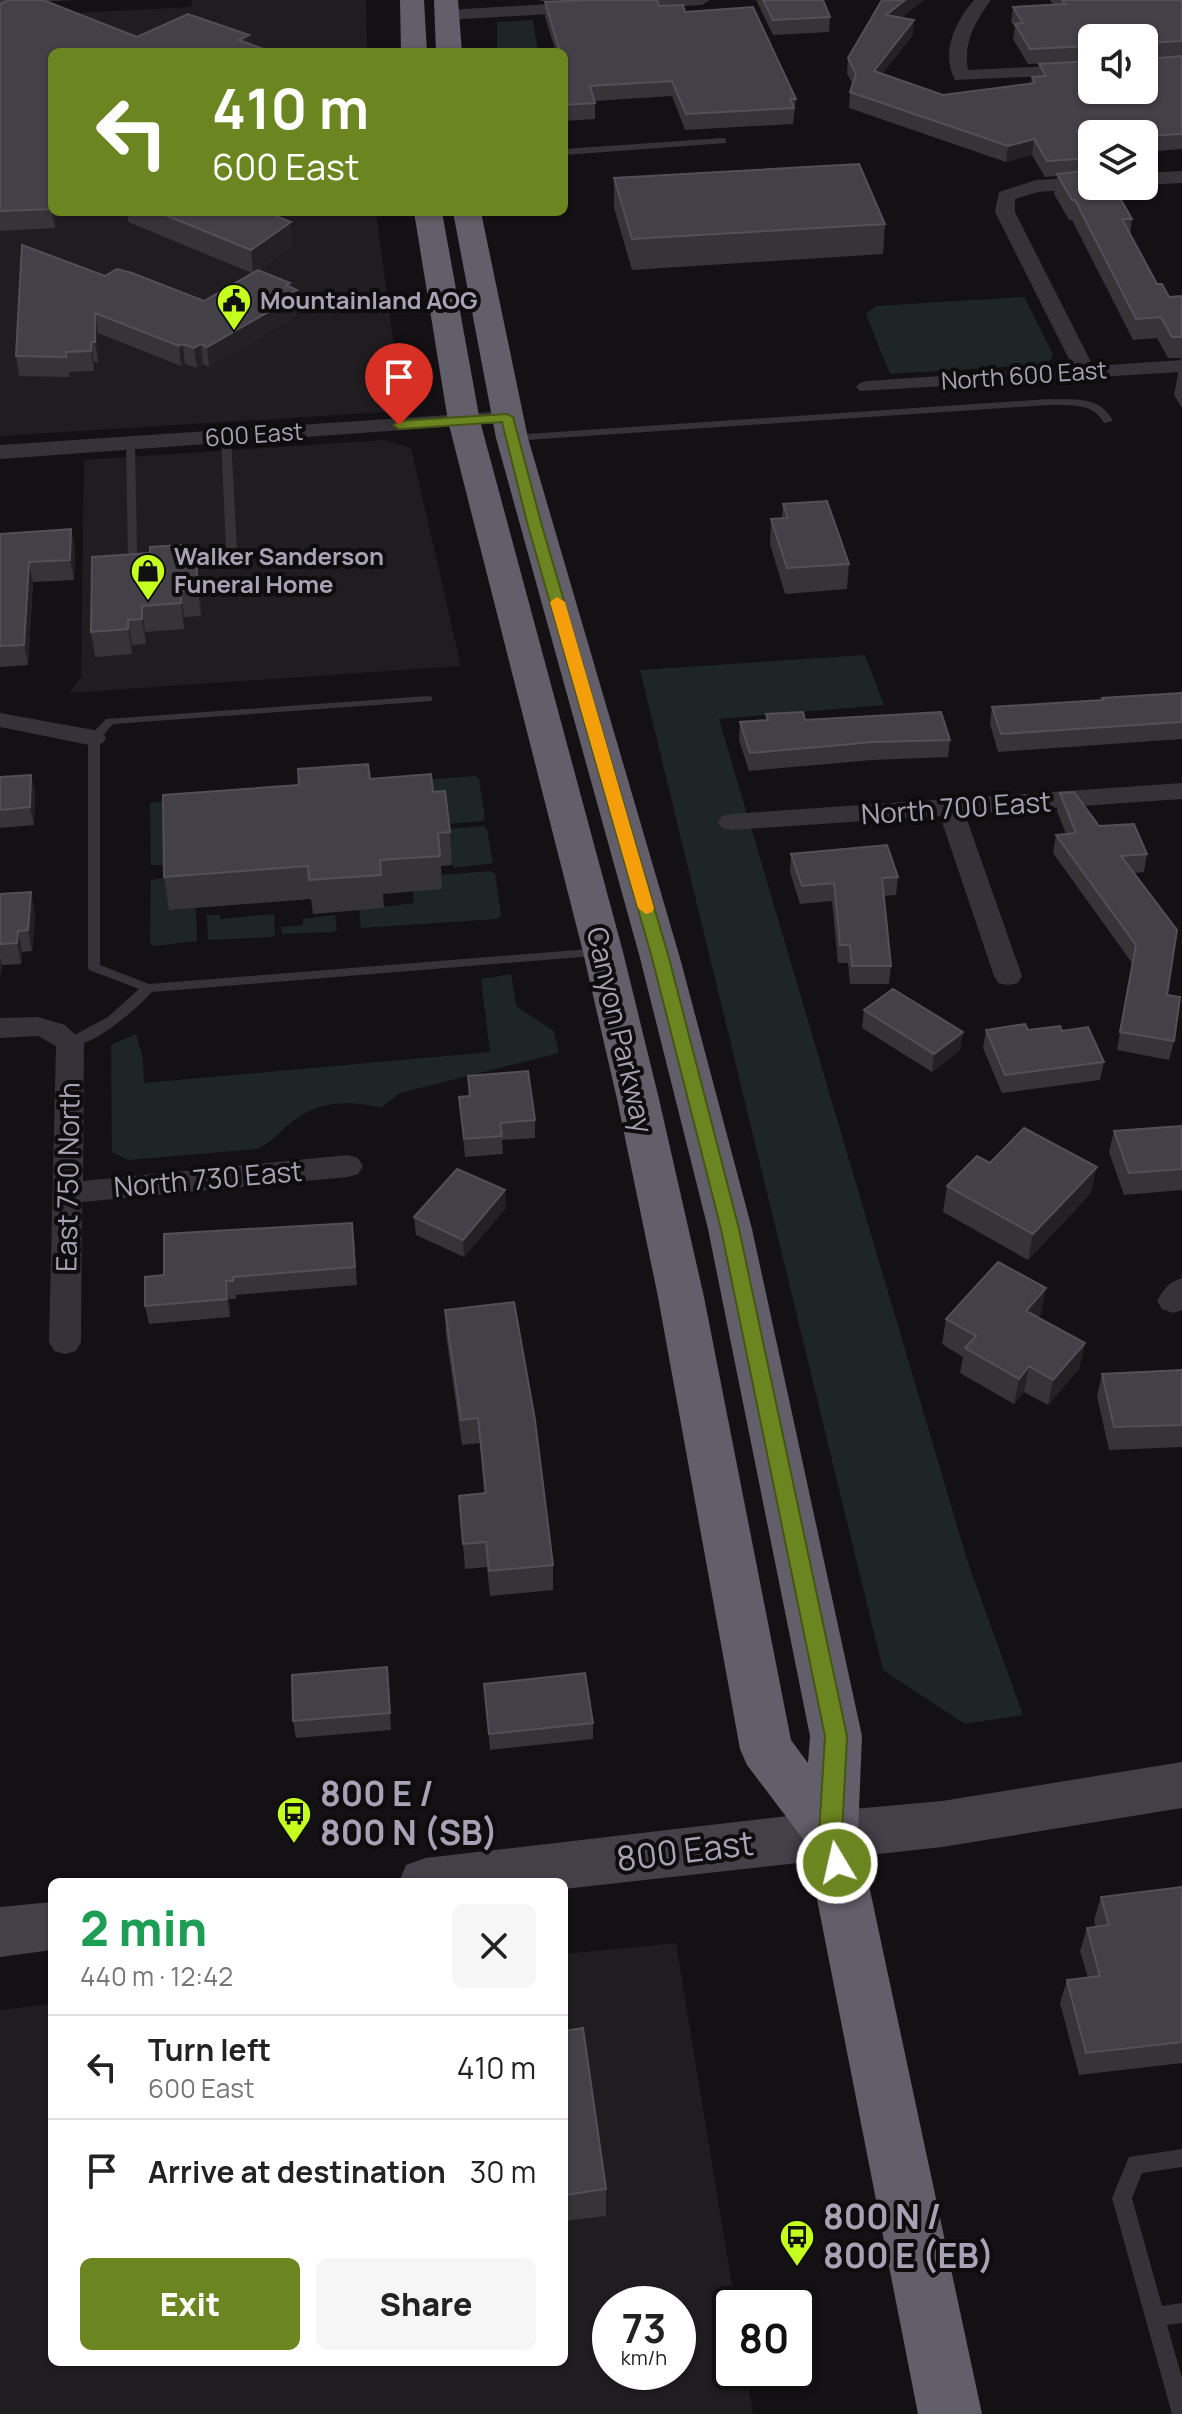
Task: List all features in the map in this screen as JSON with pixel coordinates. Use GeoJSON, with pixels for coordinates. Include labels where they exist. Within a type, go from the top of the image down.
{"type":"FeatureCollection","features":[{"type":"Feature","properties":{"kind":"highway"},"geometry":{"type":"LineString","coordinates":[[412,0],[414,48]]}},
{"type":"Feature","properties":{"kind":"highway"},"geometry":{"type":"LineString","coordinates":[[447,7],[449,48]]}},
{"type":"Feature","properties":{"kind":"highway","name":"Canyon Parkway"},"geometry":{"type":"LineString","coordinates":[[429,216],[464,421],[603,952],[681,1297],[766,1749],[831,1834]]}},
{"type":"Feature","properties":{"kind":"highway","name":"Canyon Parkway"},"geometry":{"type":"LineString","coordinates":[[468,216],[510,428],[660,958],[730,1229],[836,1736],[831,1834],[950,2414]]}},
{"type":"Feature","properties":{"kind":"main road","name":"800 East"},"geometry":{"type":"LineString","coordinates":[[459,1878],[942,1824],[1182,1785]]}},
{"type":"Feature","properties":{"kind":"main road"},"geometry":{"type":"LineString","coordinates":[[0,1932],[48,1926]]}},
{"type":"Feature","properties":{"kind":"street"},"geometry":{"type":"LineString","coordinates":[[447,7],[702,0]]}},
{"type":"Feature","properties":{"kind":"street"},"geometry":{"type":"LineString","coordinates":[[983,0],[968,16],[962,29],[957,63],[961,76],[1078,70]]}},
{"type":"Feature","properties":{"kind":"street"},"geometry":{"type":"LineString","coordinates":[[1158,178],[1182,177]]}},
{"type":"Feature","properties":{"kind":"street"},"geometry":{"type":"LineString","coordinates":[[1078,184],[1036,186],[1006,196],[1005,212],[1086,372]]}},
{"type":"Feature","properties":{"kind":"street","name":"North 600 East"},"geometry":{"type":"LineString","coordinates":[[867,387],[1182,366]]}},
{"type":"Feature","properties":{"kind":"street","name":"600 East"},"geometry":{"type":"LineString","coordinates":[[0,452],[464,421],[510,428]]}},
{"type":"Feature","properties":{"kind":"street"},"geometry":{"type":"LineString","coordinates":[[0,720],[94,738]]}},
{"type":"Feature","properties":{"kind":"street","name":"North 700 East"},"geometry":{"type":"LineString","coordinates":[[731,822],[951,810],[1182,791]]}},
{"type":"Feature","properties":{"kind":"street"},"geometry":{"type":"LineString","coordinates":[[951,810],[1008,976]]}},
{"type":"Feature","properties":{"kind":"street"},"geometry":{"type":"LineString","coordinates":[[0,1028],[32,1025],[58,1035]]}},
{"type":"Feature","properties":{"kind":"street","name":"East 750 North"},"geometry":{"type":"LineString","coordinates":[[58,1035],[67,1193],[65,1342]]}},
{"type":"Feature","properties":{"kind":"street","name":"North 730 East"},"geometry":{"type":"LineString","coordinates":[[67,1193],[348,1166]]}},
{"type":"Feature","properties":{"kind":"lane"},"geometry":{"type":"LineString","coordinates":[[568,152],[723,141]]}},
{"type":"Feature","properties":{"kind":"lane"},"geometry":{"type":"LineString","coordinates":[[510,428],[1049,402],[1085,403],[1103,411],[1108,421]]}},
{"type":"Feature","properties":{"kind":"lane"},"geometry":{"type":"LineString","coordinates":[[130,443],[132,554],[229,551],[233,548],[226,437]]}},
{"type":"Feature","properties":{"kind":"lane"},"geometry":{"type":"LineString","coordinates":[[428,699],[110,721],[94,738],[94,967],[148,988],[603,952]]}},
{"type":"Feature","properties":{"kind":"lane"},"geometry":{"type":"LineString","coordinates":[[58,1035],[99,1031],[128,1010],[148,988]]}},
{"type":"Feature","properties":{"kind":"lane"},"geometry":{"type":"LineString","coordinates":[[1182,2158],[1136,2164],[1122,2198],[1182,2414]]}},
{"type":"Feature","properties":{"kind":"lane"},"geometry":{"type":"LineString","coordinates":[[1155,2317],[1182,2313]]}},
{"type":"Feature","properties":{"kind":"shaded area"},"geometry":{"type":"Polygon","coordinates":[[[192,0],[366,0],[367,48],[48,48],[48,216],[377,216],[402,406],[385,412],[0,436],[0,17],[191,7],[192,0]]]}},
{"type":"Feature","properties":{"kind":"shaded area"},"geometry":{"type":"Polygon","coordinates":[[[533,20],[537,48],[497,48],[497,22],[533,20]]]}},
{"type":"Feature","properties":{"kind":"shaded area"},"geometry":{"type":"Polygon","coordinates":[[[1024,297],[1053,355],[1049,362],[890,374],[866,314],[876,306],[1024,297]]]}},
{"type":"Feature","properties":{"kind":"shaded area"},"geometry":{"type":"Polygon","coordinates":[[[385,440],[411,448],[461,666],[69,693],[81,677],[84,460],[385,440]]]}},
{"type":"Feature","properties":{"kind":"shaded area"},"geometry":{"type":"Polygon","coordinates":[[[865,655],[884,705],[719,719],[968,1563],[1023,1715],[965,1724],[883,1670],[640,670],[865,655]]]}},
{"type":"Feature","properties":{"kind":"shaded area"},"geometry":{"type":"Polygon","coordinates":[[[479,778],[485,819],[434,825],[350,785],[479,778]]]}},
{"type":"Feature","properties":{"kind":"shaded area"},"geometry":{"type":"Polygon","coordinates":[[[194,797],[169,865],[151,865],[150,803],[194,797]]]}},
{"type":"Feature","properties":{"kind":"shaded area"},"geometry":{"type":"Polygon","coordinates":[[[483,826],[487,829],[493,863],[453,868],[448,829],[483,826]]]}},
{"type":"Feature","properties":{"kind":"shaded area"},"geometry":{"type":"Polygon","coordinates":[[[495,873],[501,916],[497,919],[361,928],[359,910],[414,903],[413,891],[441,875],[495,873]]]}},
{"type":"Feature","properties":{"kind":"shaded area"},"geometry":{"type":"Polygon","coordinates":[[[169,877],[169,910],[196,908],[197,941],[155,946],[150,944],[151,880],[169,877]]]}},
{"type":"Feature","properties":{"kind":"shaded area"},"geometry":{"type":"Polygon","coordinates":[[[274,914],[275,935],[271,937],[208,940],[207,915],[220,915],[220,919],[274,914]]]}},
{"type":"Feature","properties":{"kind":"shaded area"},"geometry":{"type":"Polygon","coordinates":[[[335,915],[337,929],[333,932],[282,934],[281,927],[303,925],[303,919],[335,915]]]}},
{"type":"Feature","properties":{"kind":"shaded area"},"geometry":{"type":"Polygon","coordinates":[[[511,974],[516,1006],[554,1031],[559,1053],[400,1093],[381,1108],[343,1103],[319,1107],[297,1118],[257,1149],[128,1160],[112,1152],[111,1045],[136,1034],[143,1058],[144,1083],[490,1052],[481,979],[511,974]]]}},
{"type":"Feature","properties":{"kind":"shaded area"},"geometry":{"type":"Polygon","coordinates":[[[676,1943],[732,2286],[712,2286],[712,2390],[749,2390],[753,2414],[0,2414],[0,2010],[48,2004],[48,2366],[568,2366],[568,1954],[676,1943]]]}},
{"type":"Feature","properties":{"kind":"building"},"geometry":{"type":"Polygon","coordinates":[[[9,0],[43,0],[137,37],[188,14],[249,35],[239,40],[261,48],[48,48],[48,209],[0,211],[0,4],[9,0]]]}},
{"type":"Feature","properties":{"kind":"building"},"geometry":{"type":"Polygon","coordinates":[[[657,0],[659,6],[683,5],[685,12],[753,7],[796,99],[790,99],[794,108],[686,114],[672,81],[590,86],[595,103],[568,105],[568,48],[559,48],[545,2],[657,0]]]}},
{"type":"Feature","properties":{"kind":"building"},"geometry":{"type":"Polygon","coordinates":[[[763,0],[823,0],[830,17],[773,20],[763,0]]]}},
{"type":"Feature","properties":{"kind":"building"},"geometry":{"type":"Polygon","coordinates":[[[882,0],[905,0],[886,15],[914,20],[874,71],[943,95],[1035,83],[1032,77],[1046,76],[1039,64],[1078,62],[1078,104],[1158,104],[1158,58],[1182,56],[1182,134],[1158,135],[1158,120],[1078,120],[1078,159],[1047,161],[1034,139],[1008,146],[850,92],[856,74],[848,58],[882,0]]]}},
{"type":"Feature","properties":{"kind":"building"},"geometry":{"type":"Polygon","coordinates":[[[1062,0],[1182,0],[1182,41],[1158,42],[1158,24],[1078,24],[1078,47],[1030,49],[1015,24],[1023,23],[1013,7],[1065,4],[1062,0]]]}},
{"type":"Feature","properties":{"kind":"building"},"geometry":{"type":"Polygon","coordinates":[[[859,164],[885,224],[632,239],[614,178],[859,164]]]}},
{"type":"Feature","properties":{"kind":"building"},"geometry":{"type":"Polygon","coordinates":[[[1078,172],[1078,200],[1121,200],[1132,219],[1122,219],[1157,284],[1162,284],[1169,297],[1182,296],[1182,337],[1172,337],[1161,317],[1136,319],[1075,200],[1072,200],[1057,174],[1078,172]]]}},
{"type":"Feature","properties":{"kind":"building"},"geometry":{"type":"Polygon","coordinates":[[[168,216],[276,216],[291,222],[251,250],[168,216]]]}},
{"type":"Feature","properties":{"kind":"building"},"geometry":{"type":"Polygon","coordinates":[[[22,245],[105,276],[117,269],[132,273],[204,301],[258,270],[290,283],[286,285],[297,290],[288,295],[294,297],[207,347],[201,344],[194,348],[183,344],[179,346],[95,313],[95,342],[91,342],[91,351],[66,352],[66,357],[16,356],[22,245]]]}},
{"type":"Feature","properties":{"kind":"building"},"geometry":{"type":"Polygon","coordinates":[[[827,501],[849,564],[787,568],[771,519],[788,518],[783,504],[827,501]]]}},
{"type":"Feature","properties":{"kind":"building"},"geometry":{"type":"Polygon","coordinates":[[[71,529],[70,560],[29,562],[24,645],[0,646],[0,534],[71,529]]]}},
{"type":"Feature","properties":{"kind":"building"},"geometry":{"type":"Polygon","coordinates":[[[181,545],[181,559],[196,558],[198,590],[181,591],[181,603],[142,606],[142,619],[128,620],[128,629],[91,632],[92,557],[150,553],[150,547],[181,545]]]}},
{"type":"Feature","properties":{"kind":"building"},"geometry":{"type":"Polygon","coordinates":[[[1182,693],[1182,722],[1001,734],[992,707],[1103,700],[1182,693]]]}},
{"type":"Feature","properties":{"kind":"building"},"geometry":{"type":"Polygon","coordinates":[[[803,712],[805,720],[941,712],[950,740],[873,742],[750,753],[740,722],[768,720],[766,714],[803,712]]]}},
{"type":"Feature","properties":{"kind":"building"},"geometry":{"type":"Polygon","coordinates":[[[368,764],[370,779],[431,774],[433,792],[445,791],[450,832],[438,833],[440,856],[380,860],[381,875],[309,880],[308,866],[164,877],[163,795],[299,785],[298,769],[368,764]]]}},
{"type":"Feature","properties":{"kind":"building"},"geometry":{"type":"Polygon","coordinates":[[[31,775],[30,807],[0,810],[0,777],[31,775]]]}},
{"type":"Feature","properties":{"kind":"building"},"geometry":{"type":"Polygon","coordinates":[[[1074,792],[1099,826],[1134,824],[1147,854],[1121,856],[1177,930],[1167,995],[1180,997],[1174,1041],[1120,1032],[1136,945],[1056,835],[1076,833],[1060,793],[1074,792]]]}},
{"type":"Feature","properties":{"kind":"building"},"geometry":{"type":"Polygon","coordinates":[[[887,845],[898,877],[882,878],[891,966],[852,966],[850,945],[840,945],[834,883],[802,886],[791,854],[887,845]]]}},
{"type":"Feature","properties":{"kind":"building"},"geometry":{"type":"Polygon","coordinates":[[[31,892],[28,930],[18,931],[17,943],[0,944],[0,894],[31,892]]]}},
{"type":"Feature","properties":{"kind":"building"},"geometry":{"type":"Polygon","coordinates":[[[893,989],[963,1032],[934,1054],[864,1010],[893,989]]]}},
{"type":"Feature","properties":{"kind":"building"},"geometry":{"type":"Polygon","coordinates":[[[1025,1024],[1028,1030],[1060,1026],[1062,1031],[1088,1027],[1104,1062],[1005,1075],[986,1030],[1025,1024]]]}},
{"type":"Feature","properties":{"kind":"building"},"geometry":{"type":"Polygon","coordinates":[[[528,1071],[535,1120],[500,1123],[502,1136],[464,1139],[459,1097],[470,1096],[468,1076],[528,1071]]]}},
{"type":"Feature","properties":{"kind":"building"},"geometry":{"type":"Polygon","coordinates":[[[1182,1126],[1182,1169],[1129,1173],[1114,1131],[1182,1126]]]}},
{"type":"Feature","properties":{"kind":"building"},"geometry":{"type":"Polygon","coordinates":[[[1024,1128],[1097,1167],[1033,1234],[947,1186],[977,1156],[990,1163],[1024,1128]]]}},
{"type":"Feature","properties":{"kind":"building"},"geometry":{"type":"Polygon","coordinates":[[[457,1169],[505,1190],[463,1240],[414,1217],[457,1169]]]}},
{"type":"Feature","properties":{"kind":"building"},"geometry":{"type":"Polygon","coordinates":[[[352,1223],[355,1267],[233,1277],[233,1281],[226,1281],[227,1299],[145,1306],[145,1277],[164,1275],[164,1234],[352,1223]]]}},
{"type":"Feature","properties":{"kind":"building"},"geometry":{"type":"Polygon","coordinates":[[[998,1262],[1046,1288],[1026,1311],[1085,1343],[1053,1380],[1029,1366],[1019,1379],[965,1348],[976,1336],[946,1319],[998,1262]]]}},
{"type":"Feature","properties":{"kind":"building"},"geometry":{"type":"Polygon","coordinates":[[[514,1302],[535,1420],[553,1565],[489,1571],[486,1542],[463,1544],[459,1496],[486,1493],[478,1418],[461,1420],[445,1310],[514,1302]]]}},
{"type":"Feature","properties":{"kind":"building"},"geometry":{"type":"Polygon","coordinates":[[[1182,1370],[1182,1425],[1114,1427],[1102,1374],[1182,1370]]]}},
{"type":"Feature","properties":{"kind":"building"},"geometry":{"type":"Polygon","coordinates":[[[387,1667],[390,1713],[293,1721],[292,1675],[387,1667]]]}},
{"type":"Feature","properties":{"kind":"building"},"geometry":{"type":"Polygon","coordinates":[[[585,1673],[593,1723],[489,1734],[484,1684],[585,1673]]]}},
{"type":"Feature","properties":{"kind":"building"},"geometry":{"type":"Polygon","coordinates":[[[1182,1887],[1182,2042],[1086,2053],[1067,1980],[1100,1976],[1087,1928],[1109,1925],[1101,1897],[1182,1887]]]}},
{"type":"Feature","properties":{"kind":"building"},"geometry":{"type":"Polygon","coordinates":[[[583,2028],[606,2189],[568,2194],[568,2030],[583,2028]]]}},
{"type":"Feature","properties":{"kind":"slow traffic"},"geometry":{"type":"LineString","coordinates":[[557,602],[646,908]]}},
{"type":"Feature","properties":{"kind":"place","name":"Mountainland AOG"},"geometry":{"type":"Point","coordinates":[234,332]}},
{"type":"Feature","properties":{"kind":"place","name":"Walker Sanderson Funeral Home"},"geometry":{"type":"Point","coordinates":[148,602]}},
{"type":"Feature","properties":{"kind":"place","name":"800 E / 800 N (SB)"},"geometry":{"type":"Point","coordinates":[294,1845]}},
{"type":"Feature","properties":{"kind":"place","name":"800 N / 800 E (EB)"},"geometry":{"type":"Point","coordinates":[797,2268]}},
{"type":"Feature","properties":{"kind":"route"},"geometry":{"type":"LineString","coordinates":[[399,425],[507,417],[535,526],[660,958],[730,1229],[836,1736],[831,1834],[837,1863]]}}]}
